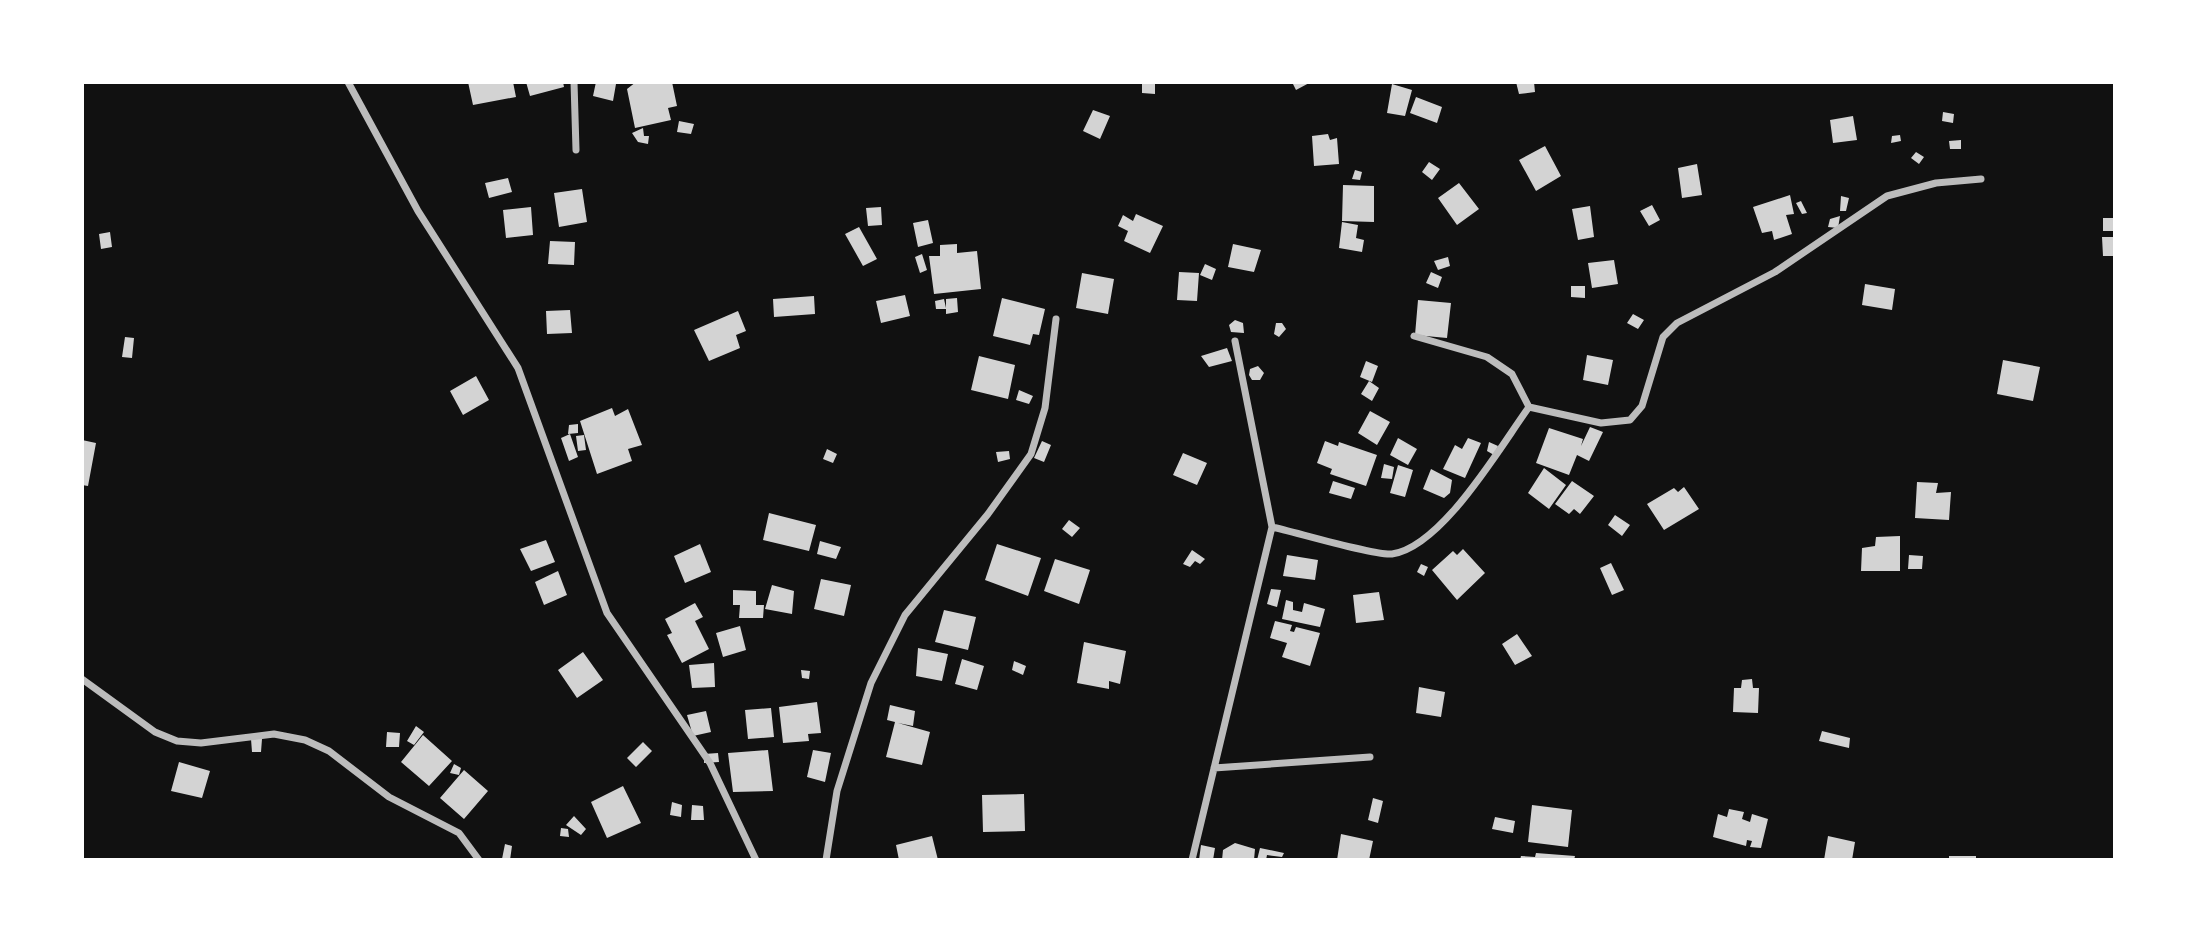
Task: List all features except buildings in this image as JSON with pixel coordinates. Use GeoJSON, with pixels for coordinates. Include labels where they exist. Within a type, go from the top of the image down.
{"type":"FeatureCollection","features":[{"type":"Feature","properties":{"kind":"street"},"geometry":{"type":"LineString","coordinates":[[348,82],[418,211],[518,368],[607,613],[710,763],[756,860]]}},
{"type":"Feature","properties":{"kind":"street"},"geometry":{"type":"LineString","coordinates":[[574,82],[576,150]]}},
{"type":"Feature","properties":{"kind":"street"},"geometry":{"type":"LineString","coordinates":[[1414,336],[1487,357],[1511,374],[1529,407],[1601,424],[1630,420],[1642,406],[1663,337],[1677,323],[1776,272],[1887,196],[1936,183],[1981,179]]}},
{"type":"Feature","properties":{"kind":"street"},"geometry":{"type":"LineString","coordinates":[[826,860],[837,791],[870,683],[905,615],[988,514],[1031,454],[1045,408],[1056,319]]}},
{"type":"Feature","properties":{"kind":"street"},"geometry":{"type":"LineString","coordinates":[[1192,860],[1272,527],[1235,341]]}},
{"type":"Feature","properties":{"kind":"street"},"geometry":{"type":"LineString","coordinates":[[1272,527],[1390,554],[1412,548],[1456,510],[1529,407]]}},
{"type":"Feature","properties":{"kind":"street"},"geometry":{"type":"LineString","coordinates":[[82,679],[155,732],[177,741],[201,743],[274,734],[305,740],[329,751],[389,797],[459,833],[479,860]]}},
{"type":"Feature","properties":{"kind":"street"},"geometry":{"type":"LineString","coordinates":[[1214,768],[1370,757]]}}]}
